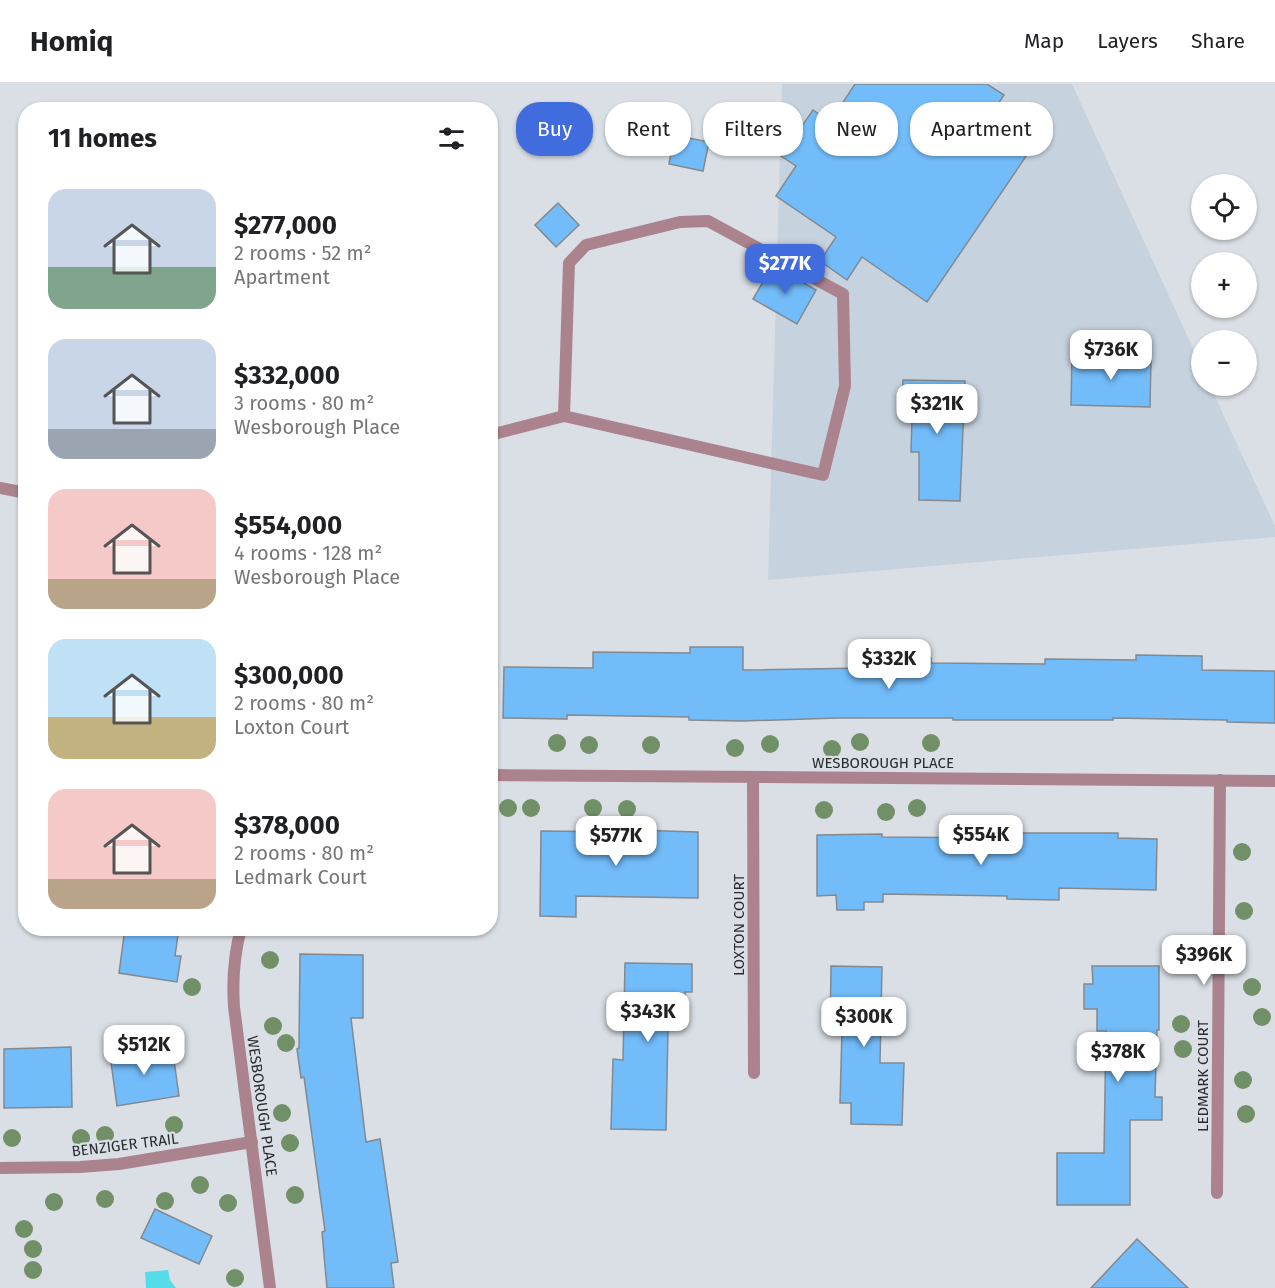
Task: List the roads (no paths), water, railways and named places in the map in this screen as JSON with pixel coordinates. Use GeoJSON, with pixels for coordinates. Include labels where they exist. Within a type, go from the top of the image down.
{"type":"FeatureCollection","features":[{"type":"Feature","properties":{"kind":"street"},"geometry":{"type":"LineString","coordinates":[[498,433],[564,416],[823,475],[845,386],[843,294],[708,221],[680,222],[586,245],[569,263],[564,416]]}},
{"type":"Feature","properties":{"kind":"street"},"geometry":{"type":"LineString","coordinates":[[0,488],[18,492]]}},
{"type":"Feature","properties":{"kind":"street","name":"WESBOROUGH PLACE"},"geometry":{"type":"LineString","coordinates":[[498,776],[1275,781]]}},
{"type":"Feature","properties":{"kind":"street","name":"LOXTON COURT"},"geometry":{"type":"LineString","coordinates":[[753,777],[754,1073]]}},
{"type":"Feature","properties":{"kind":"street","name":"LEDMARK COURT"},"geometry":{"type":"LineString","coordinates":[[1217,1193],[1220,780]]}},
{"type":"Feature","properties":{"kind":"street","name":"WESBOROUGH PLACE"},"geometry":{"type":"LineString","coordinates":[[239,936],[234,954],[232,980],[270,1288]]}},
{"type":"Feature","properties":{"kind":"street","name":"BENZIGER TRAIL"},"geometry":{"type":"LineString","coordinates":[[0,1168],[119,1164],[252,1142]]}},
{"type":"Feature","properties":{"kind":"water"},"geometry":{"type":"Polygon","coordinates":[[[168,1270],[170,1280],[176,1288],[146,1288],[145,1272],[168,1270]]]}}]}
